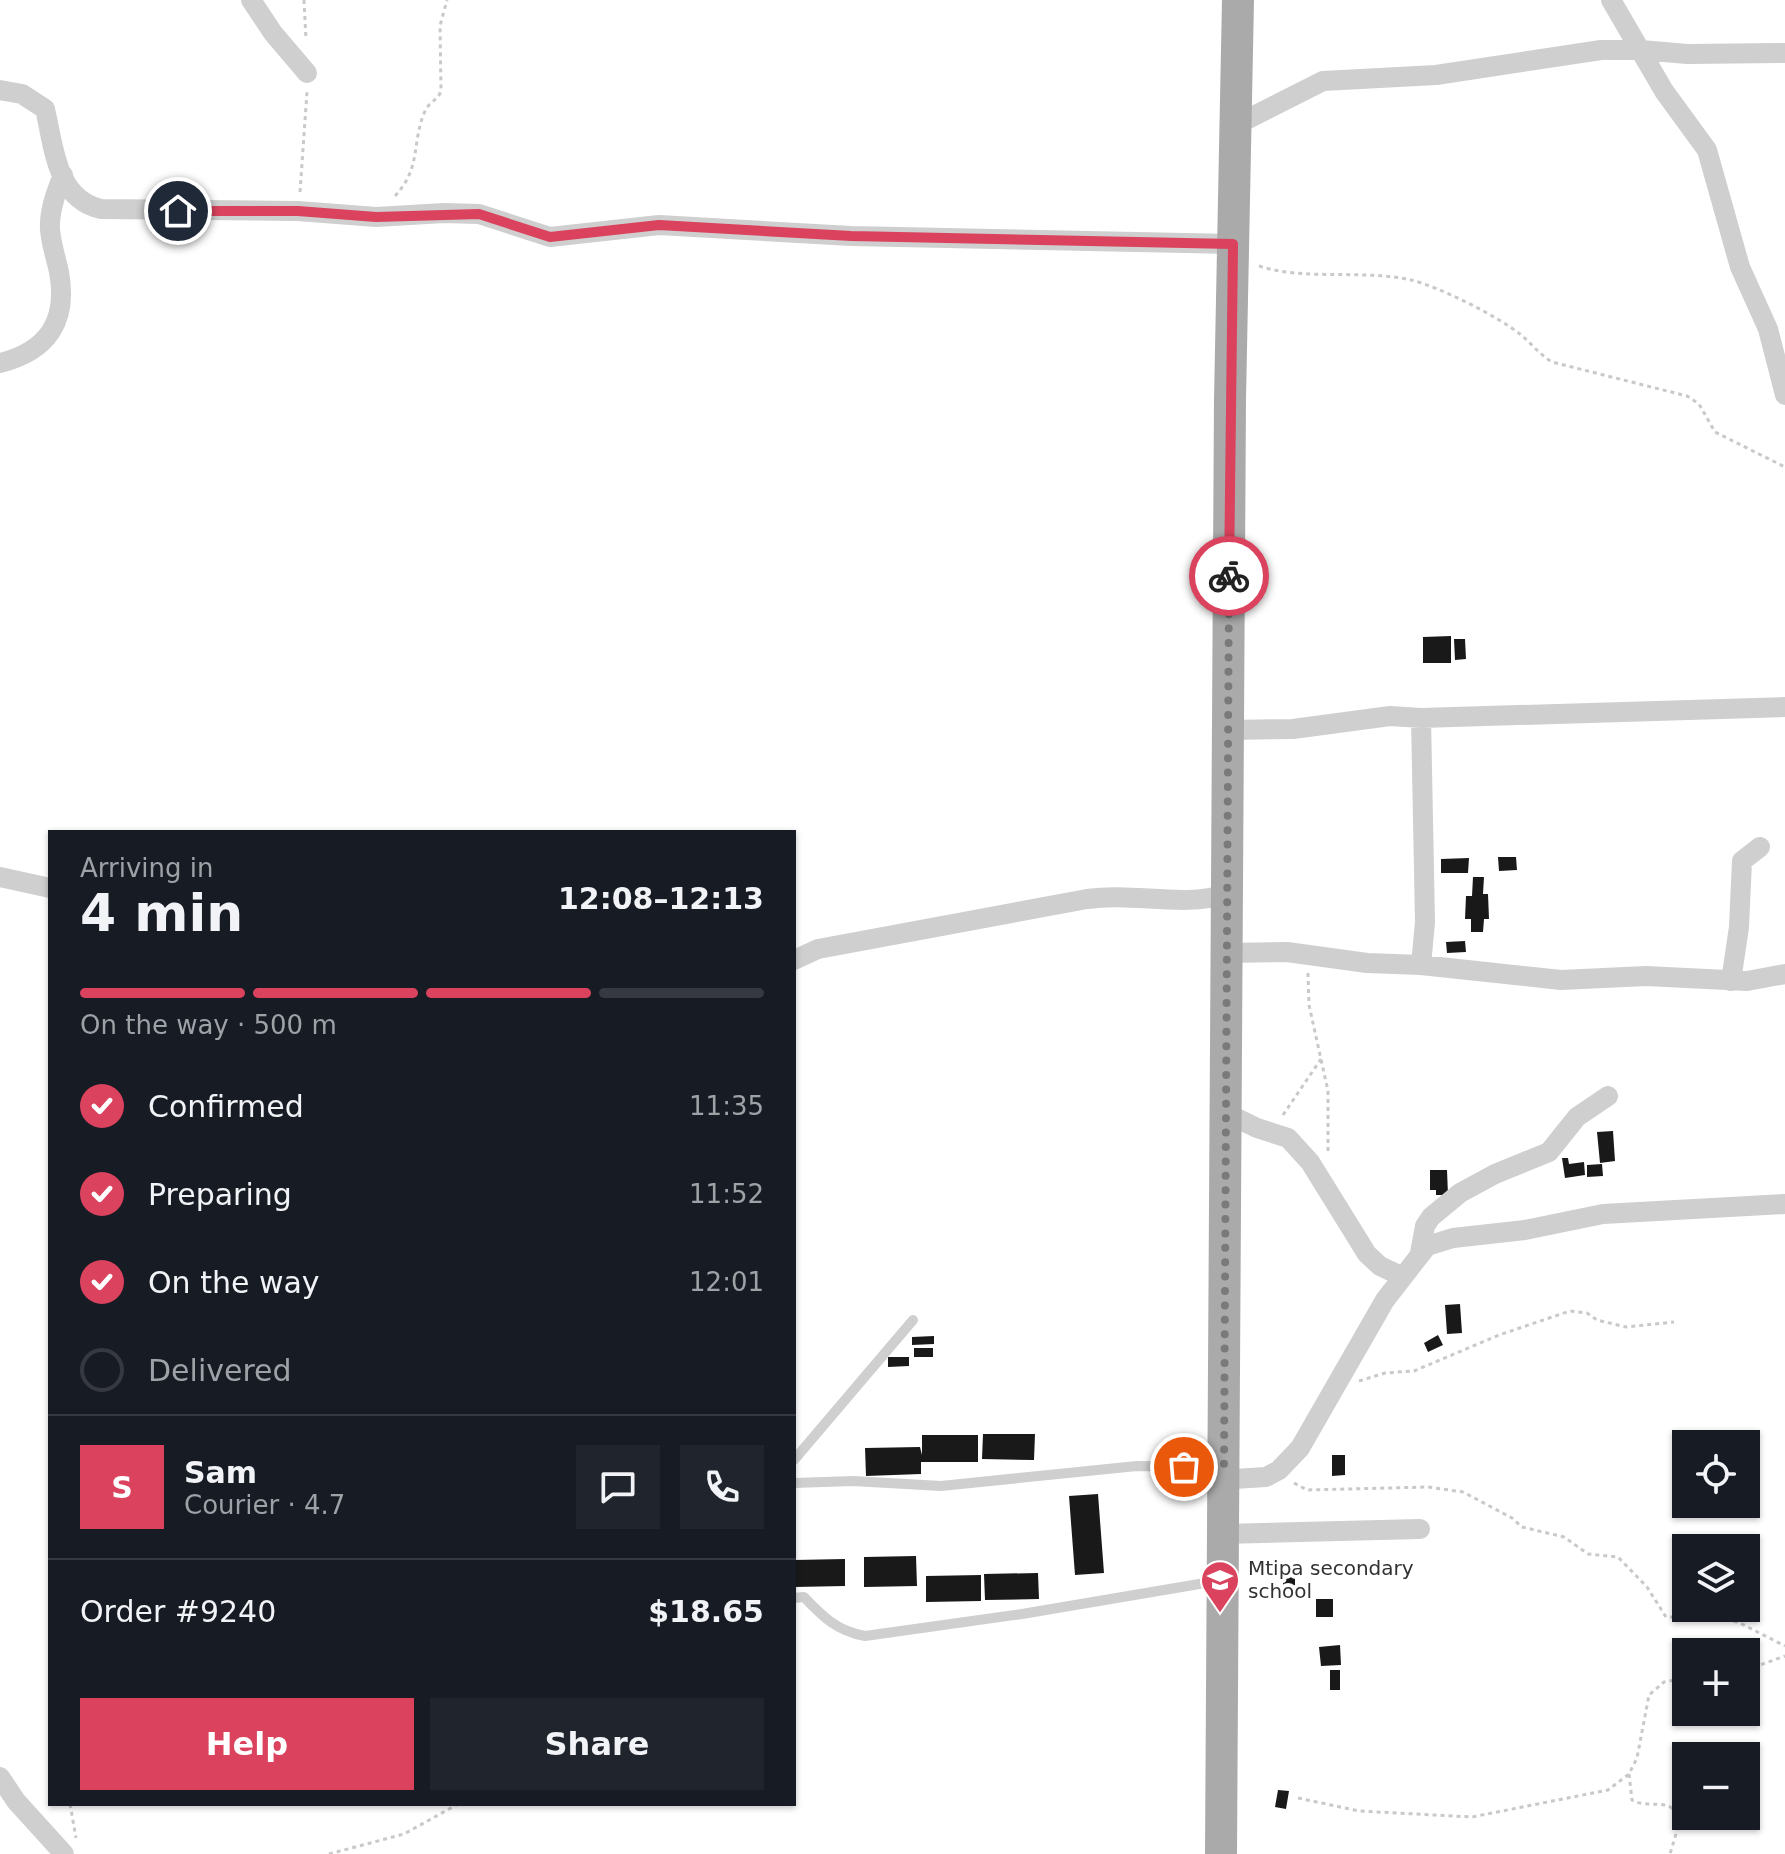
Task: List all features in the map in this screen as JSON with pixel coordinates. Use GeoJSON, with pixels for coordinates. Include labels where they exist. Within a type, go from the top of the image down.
{"type":"FeatureCollection","features":[{"type":"Feature","properties":{"kind":"main road"},"geometry":{"type":"LineString","coordinates":[[1221,1854],[1232,250],[1238,0]]}},
{"type":"Feature","properties":{"kind":"street"},"geometry":{"type":"LineString","coordinates":[[251,0],[273,33],[307,73]]}},
{"type":"Feature","properties":{"kind":"street"},"geometry":{"type":"LineString","coordinates":[[1611,0],[1664,91],[1707,150],[1740,267],[1768,329],[1785,395]]}},
{"type":"Feature","properties":{"kind":"street"},"geometry":{"type":"LineString","coordinates":[[1236,125],[1323,81],[1436,75],[1601,50],[1687,54],[1785,53]]}},
{"type":"Feature","properties":{"kind":"street"},"geometry":{"type":"LineString","coordinates":[[0,90],[22,94],[45,109],[55,157],[69,191],[85,205],[101,209],[298,211],[376,217],[479,214],[550,237],[659,225],[851,236],[1232,250]]}},
{"type":"Feature","properties":{"kind":"street"},"geometry":{"type":"LineString","coordinates":[[0,363],[35,350],[48,336],[59,315],[62,295],[50,228],[63,175]]}},
{"type":"Feature","properties":{"kind":"street"},"geometry":{"type":"LineString","coordinates":[[1228,730],[1293,729],[1390,716],[1421,718],[1785,707]]}},
{"type":"Feature","properties":{"kind":"street"},"geometry":{"type":"LineString","coordinates":[[1421,718],[1425,922],[1421,965]]}},
{"type":"Feature","properties":{"kind":"street"},"geometry":{"type":"LineString","coordinates":[[1731,981],[1739,927],[1742,861],[1744,856],[1760,847]]}},
{"type":"Feature","properties":{"kind":"street"},"geometry":{"type":"LineString","coordinates":[[0,877],[48,888]]}},
{"type":"Feature","properties":{"kind":"street"},"geometry":{"type":"LineString","coordinates":[[796,959],[833,945],[1100,897],[1140,896],[1184,902],[1204,901],[1227,894]]}},
{"type":"Feature","properties":{"kind":"street"},"geometry":{"type":"LineString","coordinates":[[1227,953],[1287,952],[1367,963],[1421,965],[1561,980],[1646,976],[1731,981],[1766,980],[1785,974]]}},
{"type":"Feature","properties":{"kind":"street"},"geometry":{"type":"LineString","coordinates":[[1420,1253],[1425,1226],[1431,1217],[1460,1193],[1495,1174],[1549,1152],[1569,1126],[1608,1096]]}},
{"type":"Feature","properties":{"kind":"street"},"geometry":{"type":"LineString","coordinates":[[1226,1113],[1257,1128],[1272,1131],[1294,1144],[1367,1254],[1380,1266],[1401,1276]]}},
{"type":"Feature","properties":{"kind":"street"},"geometry":{"type":"LineString","coordinates":[[1224,1468],[1234,1479],[1266,1477],[1279,1470],[1300,1448],[1401,1276],[1427,1246],[1453,1238],[1525,1230],[1603,1214],[1785,1204]]}},
{"type":"Feature","properties":{"kind":"street"},"geometry":{"type":"LineString","coordinates":[[1223,1534],[1420,1529]]}},
{"type":"Feature","properties":{"kind":"street"},"geometry":{"type":"LineString","coordinates":[[0,1777],[16,1801],[70,1847]]}},
{"type":"Feature","properties":{"kind":"lane"},"geometry":{"type":"LineString","coordinates":[[796,1458],[913,1320]]}},
{"type":"Feature","properties":{"kind":"lane"},"geometry":{"type":"LineString","coordinates":[[796,1483],[853,1481],[941,1486],[1137,1466],[1224,1468]]}},
{"type":"Feature","properties":{"kind":"lane"},"geometry":{"type":"LineString","coordinates":[[796,1598],[804,1597],[832,1625],[845,1633],[865,1636],[1022,1614],[1223,1580]]}},
{"type":"Feature","properties":{"kind":"path"},"geometry":{"type":"LineString","coordinates":[[298,211],[307,116],[304,0]]}},
{"type":"Feature","properties":{"kind":"path"},"geometry":{"type":"LineString","coordinates":[[376,217],[409,179],[425,110],[439,97],[440,26],[447,0]]}},
{"type":"Feature","properties":{"kind":"path"},"geometry":{"type":"LineString","coordinates":[[1232,250],[1272,270],[1389,277],[1437,289],[1498,320],[1552,362],[1687,396],[1699,404],[1715,432],[1785,467]]}},
{"type":"Feature","properties":{"kind":"path"},"geometry":{"type":"LineString","coordinates":[[1309,955],[1309,1005],[1330,1119],[1324,1187]]}},
{"type":"Feature","properties":{"kind":"path"},"geometry":{"type":"LineString","coordinates":[[1272,1131],[1321,1059]]}},
{"type":"Feature","properties":{"kind":"path"},"geometry":{"type":"LineString","coordinates":[[1336,1387],[1385,1373],[1414,1371],[1499,1335],[1570,1311],[1587,1313],[1597,1320],[1626,1327],[1674,1322]]}},
{"type":"Feature","properties":{"kind":"path"},"geometry":{"type":"LineString","coordinates":[[1279,1470],[1307,1490],[1428,1487],[1463,1492],[1502,1512],[1522,1527],[1564,1537],[1588,1554],[1618,1557],[1637,1575],[1666,1617],[1716,1618],[1738,1622],[1785,1646]]}},
{"type":"Feature","properties":{"kind":"path"},"geometry":{"type":"LineString","coordinates":[[1760,1665],[1785,1656]]}},
{"type":"Feature","properties":{"kind":"path"},"geometry":{"type":"LineString","coordinates":[[1670,1854],[1679,1824],[1677,1813],[1665,1804],[1639,1804],[1632,1800],[1629,1774],[1644,1732],[1649,1695],[1664,1682],[1672,1681]]}},
{"type":"Feature","properties":{"kind":"path"},"geometry":{"type":"LineString","coordinates":[[1298,1798],[1372,1812],[1472,1817],[1608,1790],[1629,1774]]}},
{"type":"Feature","properties":{"kind":"path"},"geometry":{"type":"LineString","coordinates":[[70,1806],[70,1847]]}},
{"type":"Feature","properties":{"kind":"path"},"geometry":{"type":"LineString","coordinates":[[329,1854],[404,1834],[454,1806]]}},
{"type":"Feature","properties":{"kind":"building"},"geometry":{"type":"Polygon","coordinates":[[[1451,636],[1451,663],[1423,663],[1423,637],[1451,636]]]}},
{"type":"Feature","properties":{"kind":"building"},"geometry":{"type":"Polygon","coordinates":[[[1454,639],[1465,639],[1466,659],[1455,660],[1454,639]]]}},
{"type":"Feature","properties":{"kind":"building"},"geometry":{"type":"Polygon","coordinates":[[[1498,857],[1516,857],[1517,870],[1499,871],[1498,857]]]}},
{"type":"Feature","properties":{"kind":"building"},"geometry":{"type":"Polygon","coordinates":[[[1469,858],[1468,873],[1441,873],[1441,859],[1469,858]]]}},
{"type":"Feature","properties":{"kind":"building"},"geometry":{"type":"Polygon","coordinates":[[[1473,877],[1484,877],[1483,894],[1488,894],[1489,919],[1484,919],[1483,932],[1471,932],[1471,919],[1465,919],[1466,896],[1472,896],[1473,877]]]}},
{"type":"Feature","properties":{"kind":"building"},"geometry":{"type":"Polygon","coordinates":[[[1465,941],[1466,952],[1447,953],[1446,942],[1465,941]]]}},
{"type":"Feature","properties":{"kind":"building"},"geometry":{"type":"Polygon","coordinates":[[[1613,1131],[1615,1161],[1600,1163],[1597,1132],[1613,1131]]]}},
{"type":"Feature","properties":{"kind":"building"},"geometry":{"type":"Polygon","coordinates":[[[1562,1158],[1568,1158],[1569,1164],[1584,1162],[1585,1175],[1565,1178],[1562,1158]]]}},
{"type":"Feature","properties":{"kind":"building"},"geometry":{"type":"Polygon","coordinates":[[[1602,1164],[1603,1176],[1587,1177],[1587,1165],[1602,1164]]]}},
{"type":"Feature","properties":{"kind":"building"},"geometry":{"type":"Polygon","coordinates":[[[1430,1170],[1447,1170],[1448,1195],[1436,1195],[1436,1190],[1430,1190],[1430,1170]]]}},
{"type":"Feature","properties":{"kind":"building"},"geometry":{"type":"Polygon","coordinates":[[[1460,1304],[1462,1333],[1447,1334],[1445,1305],[1460,1304]]]}},
{"type":"Feature","properties":{"kind":"building"},"geometry":{"type":"Polygon","coordinates":[[[1438,1335],[1443,1345],[1428,1352],[1424,1343],[1438,1335]]]}},
{"type":"Feature","properties":{"kind":"building"},"geometry":{"type":"Polygon","coordinates":[[[934,1336],[934,1344],[912,1345],[912,1337],[934,1336]]]}},
{"type":"Feature","properties":{"kind":"building"},"geometry":{"type":"Polygon","coordinates":[[[914,1348],[933,1348],[933,1357],[914,1357],[914,1348]]]}},
{"type":"Feature","properties":{"kind":"building"},"geometry":{"type":"Polygon","coordinates":[[[888,1357],[909,1357],[909,1366],[888,1367],[888,1357]]]}},
{"type":"Feature","properties":{"kind":"building"},"geometry":{"type":"Polygon","coordinates":[[[983,1434],[1035,1434],[1034,1460],[982,1459],[983,1434]]]}},
{"type":"Feature","properties":{"kind":"building"},"geometry":{"type":"Polygon","coordinates":[[[922,1435],[978,1435],[978,1462],[921,1462],[921,1474],[866,1476],[865,1448],[920,1447],[922,1455],[922,1435]]]}},
{"type":"Feature","properties":{"kind":"building"},"geometry":{"type":"Polygon","coordinates":[[[1332,1455],[1345,1455],[1345,1475],[1332,1476],[1332,1455]]]}},
{"type":"Feature","properties":{"kind":"building"},"geometry":{"type":"Polygon","coordinates":[[[1098,1494],[1104,1573],[1075,1575],[1069,1496],[1098,1494]]]}},
{"type":"Feature","properties":{"kind":"building"},"geometry":{"type":"Polygon","coordinates":[[[916,1556],[917,1586],[864,1587],[864,1557],[916,1556]]]}},
{"type":"Feature","properties":{"kind":"building"},"geometry":{"type":"Polygon","coordinates":[[[845,1559],[845,1586],[796,1587],[796,1560],[845,1559]]]}},
{"type":"Feature","properties":{"kind":"building"},"geometry":{"type":"Polygon","coordinates":[[[1283,1567],[1295,1567],[1295,1591],[1283,1592],[1283,1567]]]}},
{"type":"Feature","properties":{"kind":"building"},"geometry":{"type":"Polygon","coordinates":[[[1038,1573],[1039,1599],[985,1600],[984,1574],[1038,1573]]]}},
{"type":"Feature","properties":{"kind":"building"},"geometry":{"type":"Polygon","coordinates":[[[981,1575],[981,1601],[926,1602],[926,1576],[981,1575]]]}},
{"type":"Feature","properties":{"kind":"building"},"geometry":{"type":"Polygon","coordinates":[[[1316,1599],[1333,1599],[1333,1617],[1316,1617],[1316,1599]]]}},
{"type":"Feature","properties":{"kind":"building"},"geometry":{"type":"Polygon","coordinates":[[[1340,1645],[1341,1665],[1321,1666],[1319,1647],[1340,1645]]]}},
{"type":"Feature","properties":{"kind":"building"},"geometry":{"type":"Polygon","coordinates":[[[1330,1670],[1340,1670],[1340,1690],[1330,1690],[1330,1670]]]}},
{"type":"Feature","properties":{"kind":"building"},"geometry":{"type":"Polygon","coordinates":[[[1278,1790],[1289,1791],[1286,1809],[1275,1807],[1278,1790]]]}},
{"type":"Feature","properties":{"kind":"way so far"},"geometry":{"type":"LineString","coordinates":[[1184,1467],[1224,1467],[1229,576]]}},
{"type":"Feature","properties":{"kind":"place","name":"Mtipa secondary school"},"geometry":{"type":"Point","coordinates":[1220,1614]}},
{"type":"Feature","properties":{"kind":"route"},"geometry":{"type":"LineString","coordinates":[[178,211],[298,211],[376,217],[479,214],[550,237],[659,225],[851,236],[1233,244],[1229,576]]}}]}
